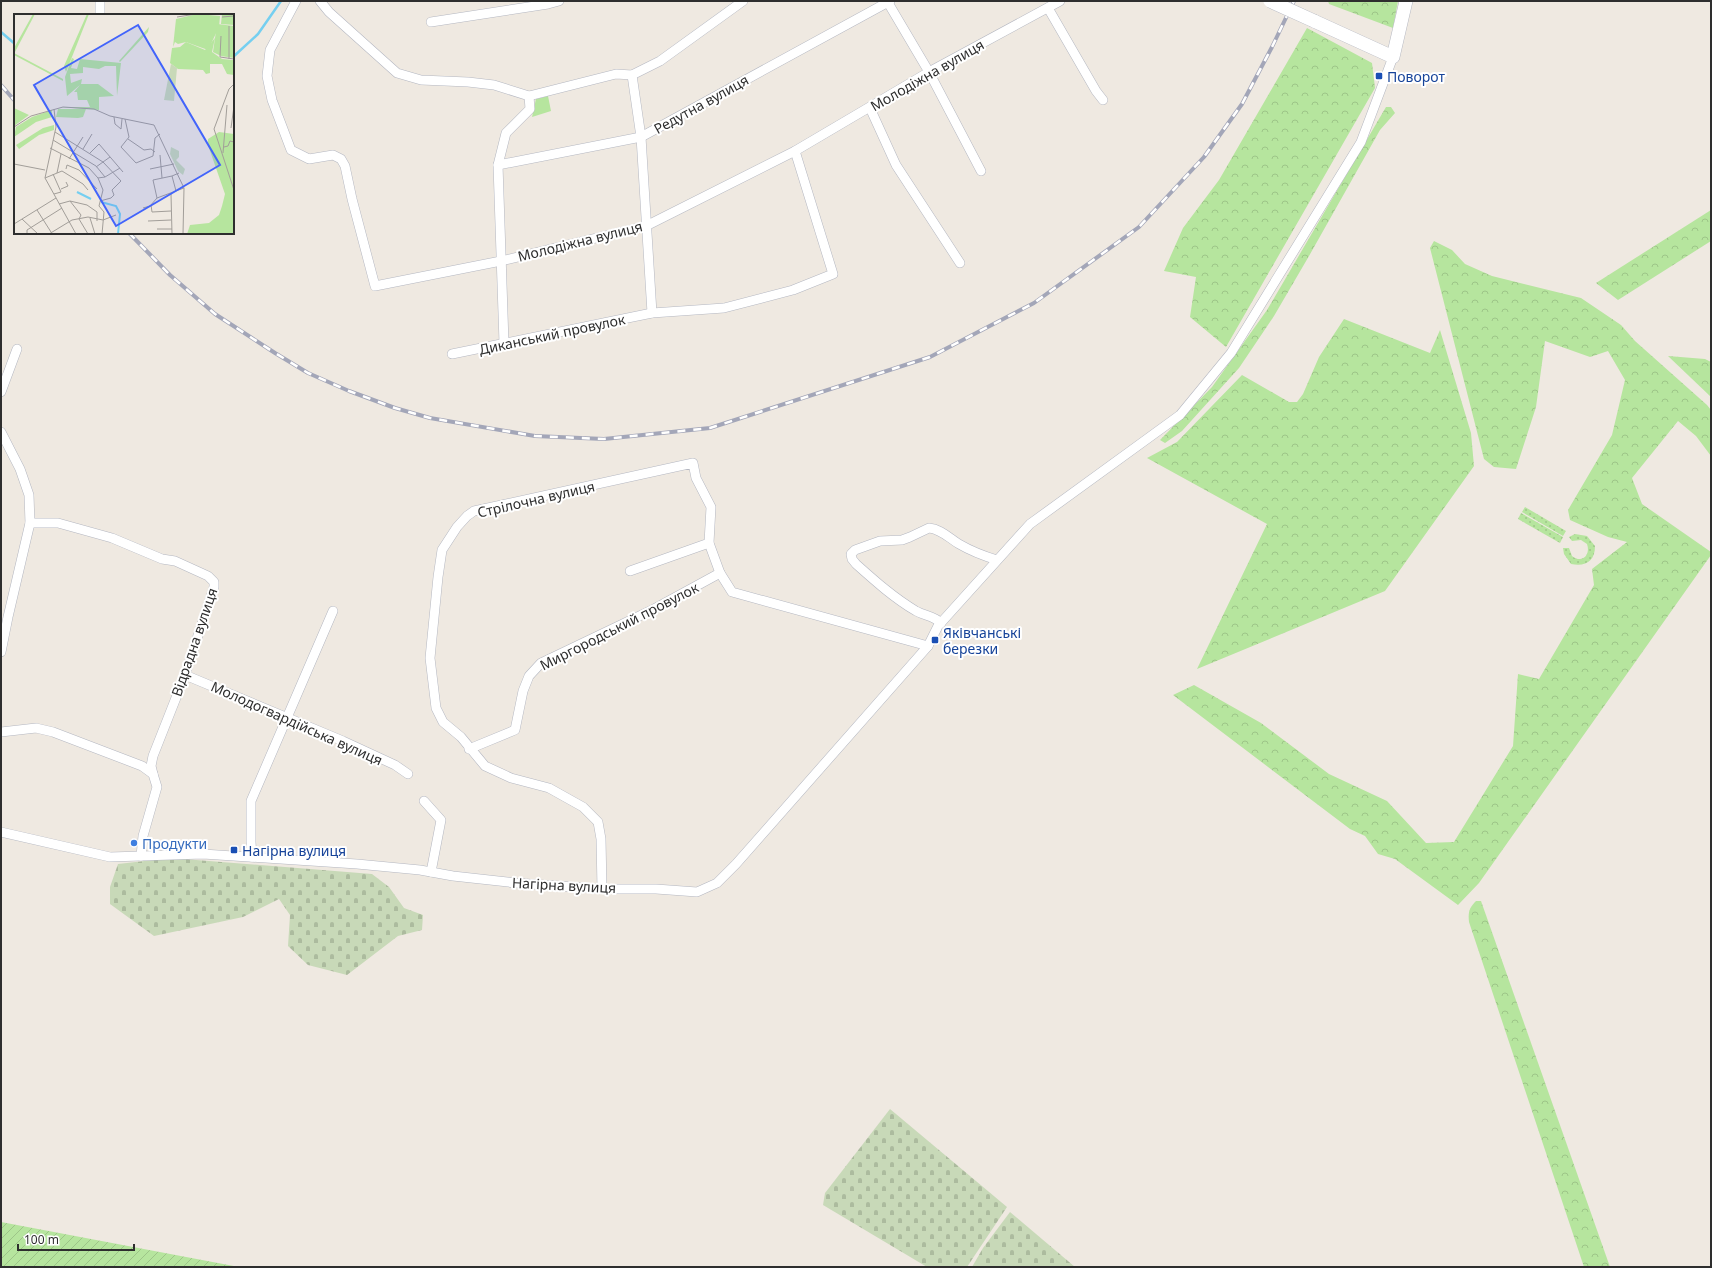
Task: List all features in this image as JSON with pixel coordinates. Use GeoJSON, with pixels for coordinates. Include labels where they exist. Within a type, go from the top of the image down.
{"type":"FeatureCollection","features":[{"type":"Feature","properties":{"kind":"street"},"geometry":{"type":"LineString","coordinates":[[100,1],[100,14]]}},
{"type":"Feature","properties":{"kind":"street","name":"Молодіжна вулиця"},"geometry":{"type":"LineString","coordinates":[[296,1],[270,50],[267,76],[272,100],[291,150],[309,159],[333,155],[341,159],[375,286],[501,261],[646,226],[795,151],[929,72],[1060,1]]}},
{"type":"Feature","properties":{"kind":"street"},"geometry":{"type":"LineString","coordinates":[[320,1],[328,12],[397,73],[421,80],[468,82],[494,85],[529,96],[616,74],[632,75],[660,61],[743,1]]}},
{"type":"Feature","properties":{"kind":"street"},"geometry":{"type":"LineString","coordinates":[[431,22],[559,1]]}},
{"type":"Feature","properties":{"kind":"street"},"geometry":{"type":"LineString","coordinates":[[1270,1],[1393,57]]}},
{"type":"Feature","properties":{"kind":"street"},"geometry":{"type":"LineString","coordinates":[[630,571],[709,543],[720,573],[732,592],[928,646],[941,623],[1030,524],[1180,415],[1231,354],[1361,142],[1393,57],[1406,1]]}},
{"type":"Feature","properties":{"kind":"street"},"geometry":{"type":"LineString","coordinates":[[888,2],[929,72],[982,171]]}},
{"type":"Feature","properties":{"kind":"street","name":"Редутна вулиця"},"geometry":{"type":"LineString","coordinates":[[498,165],[641,137],[888,2]]}},
{"type":"Feature","properties":{"kind":"street"},"geometry":{"type":"LineString","coordinates":[[1048,8],[1096,91],[1103,100]]}},
{"type":"Feature","properties":{"kind":"street"},"geometry":{"type":"LineString","coordinates":[[632,75],[641,137],[652,313],[724,308],[793,290],[833,274],[795,151]]}},
{"type":"Feature","properties":{"kind":"street"},"geometry":{"type":"LineString","coordinates":[[504,343],[498,165],[506,133],[530,109],[529,96]]}},
{"type":"Feature","properties":{"kind":"street"},"geometry":{"type":"LineString","coordinates":[[870,108],[896,165],[960,263]]}},
{"type":"Feature","properties":{"kind":"street","name":"Диканський провулок"},"geometry":{"type":"LineString","coordinates":[[452,354],[652,313]]}},
{"type":"Feature","properties":{"kind":"street"},"geometry":{"type":"LineString","coordinates":[[1,392],[18,350]]}},
{"type":"Feature","properties":{"kind":"street"},"geometry":{"type":"LineString","coordinates":[[1,432],[20,469],[29,495],[30,523],[1,652]]}},
{"type":"Feature","properties":{"kind":"street","name":"Стрілочна вулиця"},"geometry":{"type":"LineString","coordinates":[[602,889],[601,839],[598,822],[583,807],[548,788],[511,778],[485,766],[461,737],[443,722],[436,708],[430,658],[442,550],[457,527],[474,511],[693,463],[696,478],[711,507],[709,543]]}},
{"type":"Feature","properties":{"kind":"street","name":"Відрадна вулиця"},"geometry":{"type":"LineString","coordinates":[[30,523],[58,523],[112,538],[162,559],[175,561],[208,576],[214,582],[214,587],[185,675],[153,756],[151,766],[157,787],[143,836],[141,856]]}},
{"type":"Feature","properties":{"kind":"street"},"geometry":{"type":"LineString","coordinates":[[941,623],[936,618],[918,612],[895,597],[856,564],[852,559],[852,554],[856,550],[880,541],[902,540],[929,528],[941,531],[960,544],[986,557],[997,560]]}},
{"type":"Feature","properties":{"kind":"street","name":"Миргородський провулок"},"geometry":{"type":"LineString","coordinates":[[469,748],[515,730],[522,691],[529,676],[541,663],[654,610],[720,573]]}},
{"type":"Feature","properties":{"kind":"street"},"geometry":{"type":"LineString","coordinates":[[252,857],[251,801],[333,611]]}},
{"type":"Feature","properties":{"kind":"street","name":"Нагірна вулиця"},"geometry":{"type":"LineString","coordinates":[[1,832],[110,857],[203,854],[357,864],[516,883],[602,889],[656,889],[697,892],[717,883],[736,864],[928,646]]}},
{"type":"Feature","properties":{"kind":"street","name":"Молодогвардійська вулиця"},"geometry":{"type":"LineString","coordinates":[[185,675],[287,717],[395,765],[408,774]]}},
{"type":"Feature","properties":{"kind":"street"},"geometry":{"type":"LineString","coordinates":[[1,732],[36,728],[53,732],[142,766],[154,774]]}},
{"type":"Feature","properties":{"kind":"street"},"geometry":{"type":"LineString","coordinates":[[424,802],[441,820],[431,872]]}},
{"type":"Feature","properties":{"kind":"green space"},"geometry":{"type":"Polygon","coordinates":[[[1328,1],[1398,1],[1393,28],[1329,4],[1328,1]]]}},
{"type":"Feature","properties":{"kind":"green space"},"geometry":{"type":"Polygon","coordinates":[[[1307,28],[1372,63],[1375,88],[1226,347],[1190,317],[1196,277],[1164,271],[1183,228],[1219,180],[1307,28]]]}},
{"type":"Feature","properties":{"kind":"green space"},"geometry":{"type":"Polygon","coordinates":[[[548,96],[551,111],[532,117],[536,99],[548,96]]]}},
{"type":"Feature","properties":{"kind":"green space"},"geometry":{"type":"Polygon","coordinates":[[[1386,107],[1391,107],[1395,113],[1380,130],[1274,316],[1239,368],[1182,431],[1165,443],[1160,440],[1212,387],[1267,310],[1386,107]]]}},
{"type":"Feature","properties":{"kind":"green space"},"geometry":{"type":"Polygon","coordinates":[[[1711,210],[1711,241],[1618,300],[1596,283],[1711,210]]]}},
{"type":"Feature","properties":{"kind":"green space"},"geometry":{"type":"Polygon","coordinates":[[[1434,241],[1452,250],[1465,264],[1492,276],[1581,298],[1621,325],[1635,341],[1711,410],[1711,456],[1696,436],[1678,421],[1632,478],[1642,504],[1711,552],[1711,555],[1479,883],[1458,905],[1395,859],[1378,854],[1365,836],[1350,829],[1173,695],[1194,685],[1261,723],[1329,774],[1387,801],[1426,843],[1454,842],[1513,746],[1518,674],[1539,679],[1594,585],[1592,569],[1627,542],[1608,537],[1570,520],[1568,510],[1612,435],[1625,380],[1608,351],[1590,357],[1545,341],[1536,407],[1516,469],[1494,467],[1484,459],[1430,248],[1434,241]]]}},
{"type":"Feature","properties":{"kind":"green space"},"geometry":{"type":"Polygon","coordinates":[[[1344,319],[1430,353],[1440,330],[1471,433],[1474,466],[1385,591],[1197,669],[1267,524],[1147,458],[1177,442],[1242,375],[1289,402],[1297,402],[1303,394],[1319,357],[1344,319]]]}},
{"type":"Feature","properties":{"kind":"green space"},"geometry":{"type":"Polygon","coordinates":[[[1668,356],[1705,359],[1711,362],[1711,397],[1668,356]]]}},
{"type":"Feature","properties":{"kind":"green space"},"geometry":{"type":"Polygon","coordinates":[[[1525,507],[1566,531],[1563,536],[1522,512],[1525,507]]]}},
{"type":"Feature","properties":{"kind":"green space"},"geometry":{"type":"Polygon","coordinates":[[[1521,513],[1563,537],[1560,543],[1518,519],[1521,513]]]}},
{"type":"Feature","properties":{"kind":"green space"},"geometry":{"type":"Polygon","coordinates":[[[1575,534],[1587,536],[1595,546],[1593,556],[1589,562],[1585,564],[1571,564],[1564,554],[1563,548],[1569,548],[1572,556],[1576,558],[1582,559],[1587,555],[1587,544],[1581,540],[1572,541],[1569,537],[1575,534]]]}},
{"type":"Feature","properties":{"kind":"green space"},"geometry":{"type":"Polygon","coordinates":[[[171,858],[372,874],[389,887],[404,908],[423,915],[422,930],[398,936],[347,975],[308,965],[288,946],[290,915],[279,899],[243,917],[154,936],[110,904],[110,887],[118,864],[171,858]]]}},
{"type":"Feature","properties":{"kind":"green space"},"geometry":{"type":"Polygon","coordinates":[[[1476,901],[1481,901],[1610,1267],[1584,1267],[1469,922],[1470,910],[1476,901]]]}},
{"type":"Feature","properties":{"kind":"green space"},"geometry":{"type":"Polygon","coordinates":[[[890,1109],[1007,1207],[967,1267],[927,1267],[823,1205],[825,1193],[890,1109]]]}},
{"type":"Feature","properties":{"kind":"green space"},"geometry":{"type":"Polygon","coordinates":[[[1010,1212],[1075,1267],[972,1267],[983,1248],[1010,1212]]]}},
{"type":"Feature","properties":{"kind":"green space"},"geometry":{"type":"Polygon","coordinates":[[[1,1222],[239,1267],[1,1267],[1,1222]]]}},
{"type":"Feature","properties":{"kind":"waterway"},"geometry":{"type":"LineString","coordinates":[[234,56],[258,34],[281,1]]}},
{"type":"Feature","properties":{"kind":"waterway"},"geometry":{"type":"LineString","coordinates":[[1,32],[14,43]]}},
{"type":"Feature","properties":{"kind":"railway"},"geometry":{"type":"LineString","coordinates":[[130,234],[170,275],[215,314],[308,373],[349,391],[395,408],[430,418],[535,436],[604,439],[710,428],[930,357],[1034,303],[1139,227],[1204,157],[1242,104],[1294,1]]}},
{"type":"Feature","properties":{"kind":"railway"},"geometry":{"type":"LineString","coordinates":[[1,85],[14,100]]}},
{"type":"Feature","properties":{"kind":"place","name":"Поворот"},"geometry":{"type":"Point","coordinates":[1379,76]}},
{"type":"Feature","properties":{"kind":"place","name":"Яківчанські березки"},"geometry":{"type":"Point","coordinates":[935,640]}},
{"type":"Feature","properties":{"kind":"place","name":"Продукти"},"geometry":{"type":"Point","coordinates":[134,843]}},
{"type":"Feature","properties":{"kind":"place","name":"Нагірна вулиця"},"geometry":{"type":"Point","coordinates":[234,850]}}]}
